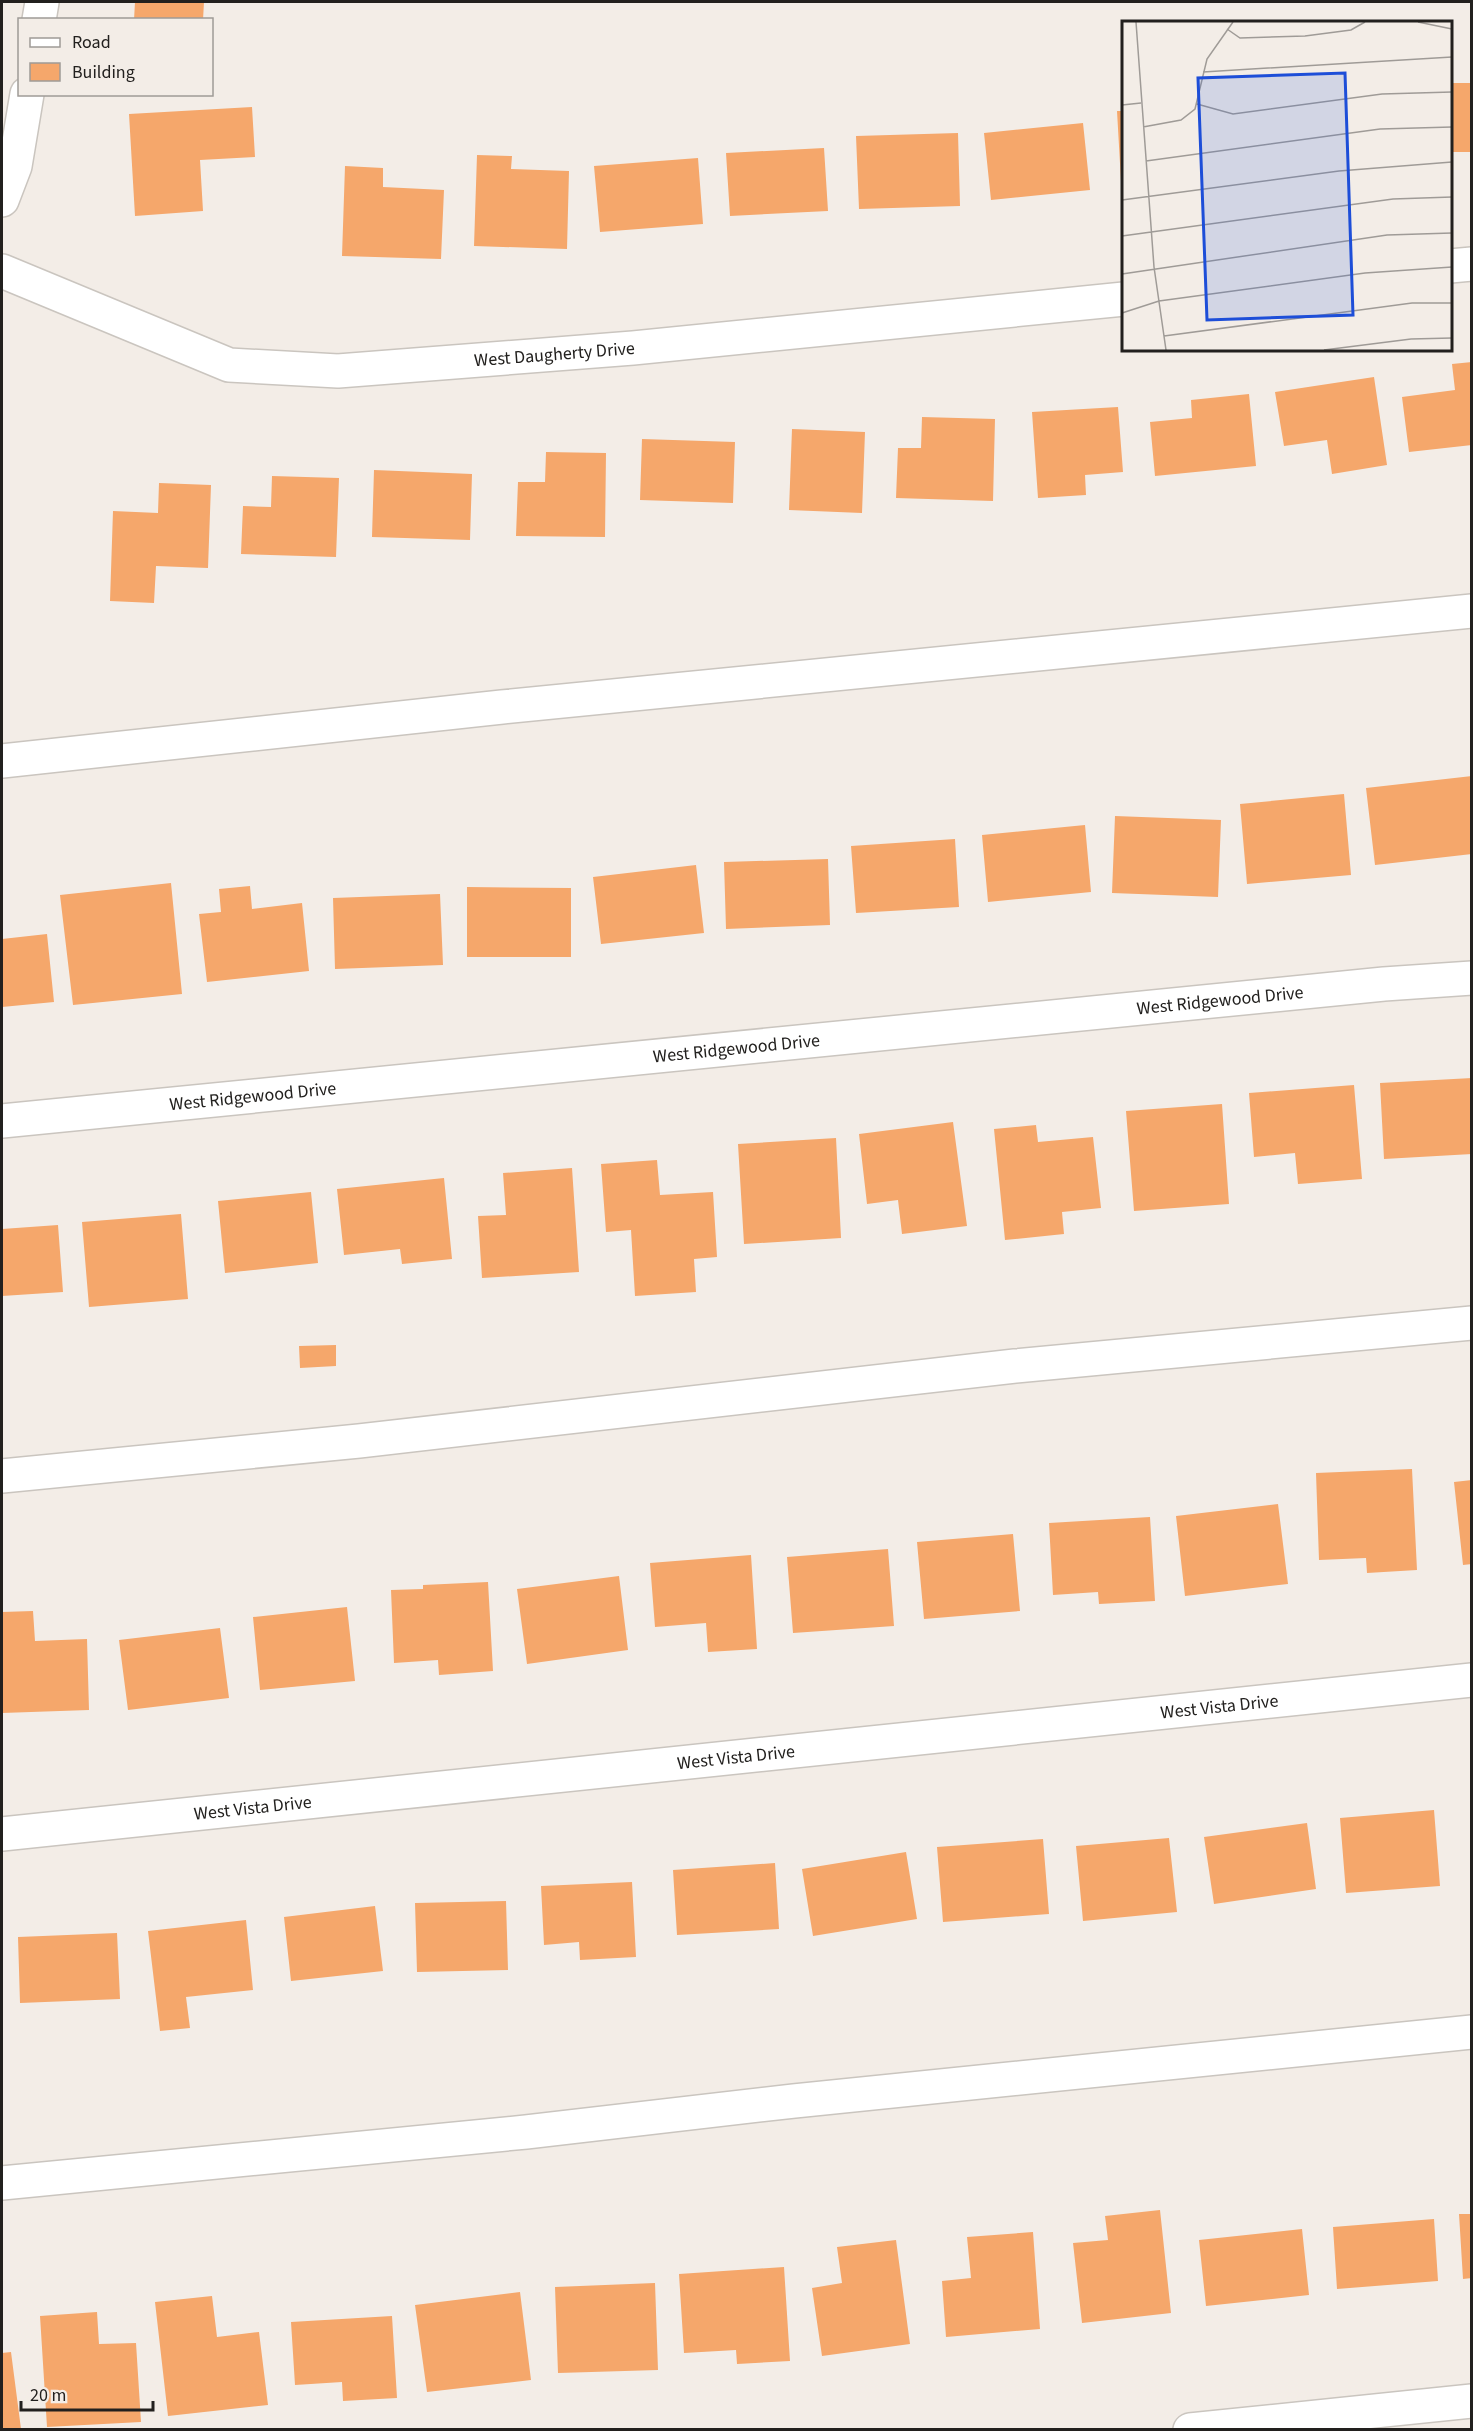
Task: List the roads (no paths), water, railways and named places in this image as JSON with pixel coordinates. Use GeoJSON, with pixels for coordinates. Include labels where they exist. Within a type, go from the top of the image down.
{"type":"FeatureCollection","features":[{"type":"Feature","properties":{"kind":"street"},"geometry":{"type":"LineString","coordinates":[[39,18],[42,2]]}},
{"type":"Feature","properties":{"kind":"street"},"geometry":{"type":"LineString","coordinates":[[2,200],[15,166],[27,96]]}},
{"type":"Feature","properties":{"kind":"street"},"geometry":{"type":"LineString","coordinates":[[1452,266],[1472,264]]}},
{"type":"Feature","properties":{"kind":"street","name":"West Daugherty Drive"},"geometry":{"type":"LineString","coordinates":[[2,272],[228,365],[338,370],[633,348],[1122,299]]}},
{"type":"Feature","properties":{"kind":"street"},"geometry":{"type":"LineString","coordinates":[[2,761],[490,709],[1472,611]]}},
{"type":"Feature","properties":{"kind":"street","name":"West Ridgewood Drive"},"geometry":{"type":"LineString","coordinates":[[2,1121],[1360,986],[1472,978]]}},
{"type":"Feature","properties":{"kind":"street"},"geometry":{"type":"LineString","coordinates":[[2,1476],[359,1441],[1015,1366],[1472,1323]]}},
{"type":"Feature","properties":{"kind":"street","name":"West Vista Drive"},"geometry":{"type":"LineString","coordinates":[[2,1834],[1472,1680]]}},
{"type":"Feature","properties":{"kind":"street"},"geometry":{"type":"LineString","coordinates":[[2,2183],[526,2132],[852,2095],[1472,2032]]}},
{"type":"Feature","properties":{"kind":"street"},"geometry":{"type":"LineString","coordinates":[[1190,2430],[1472,2401]]}}]}
